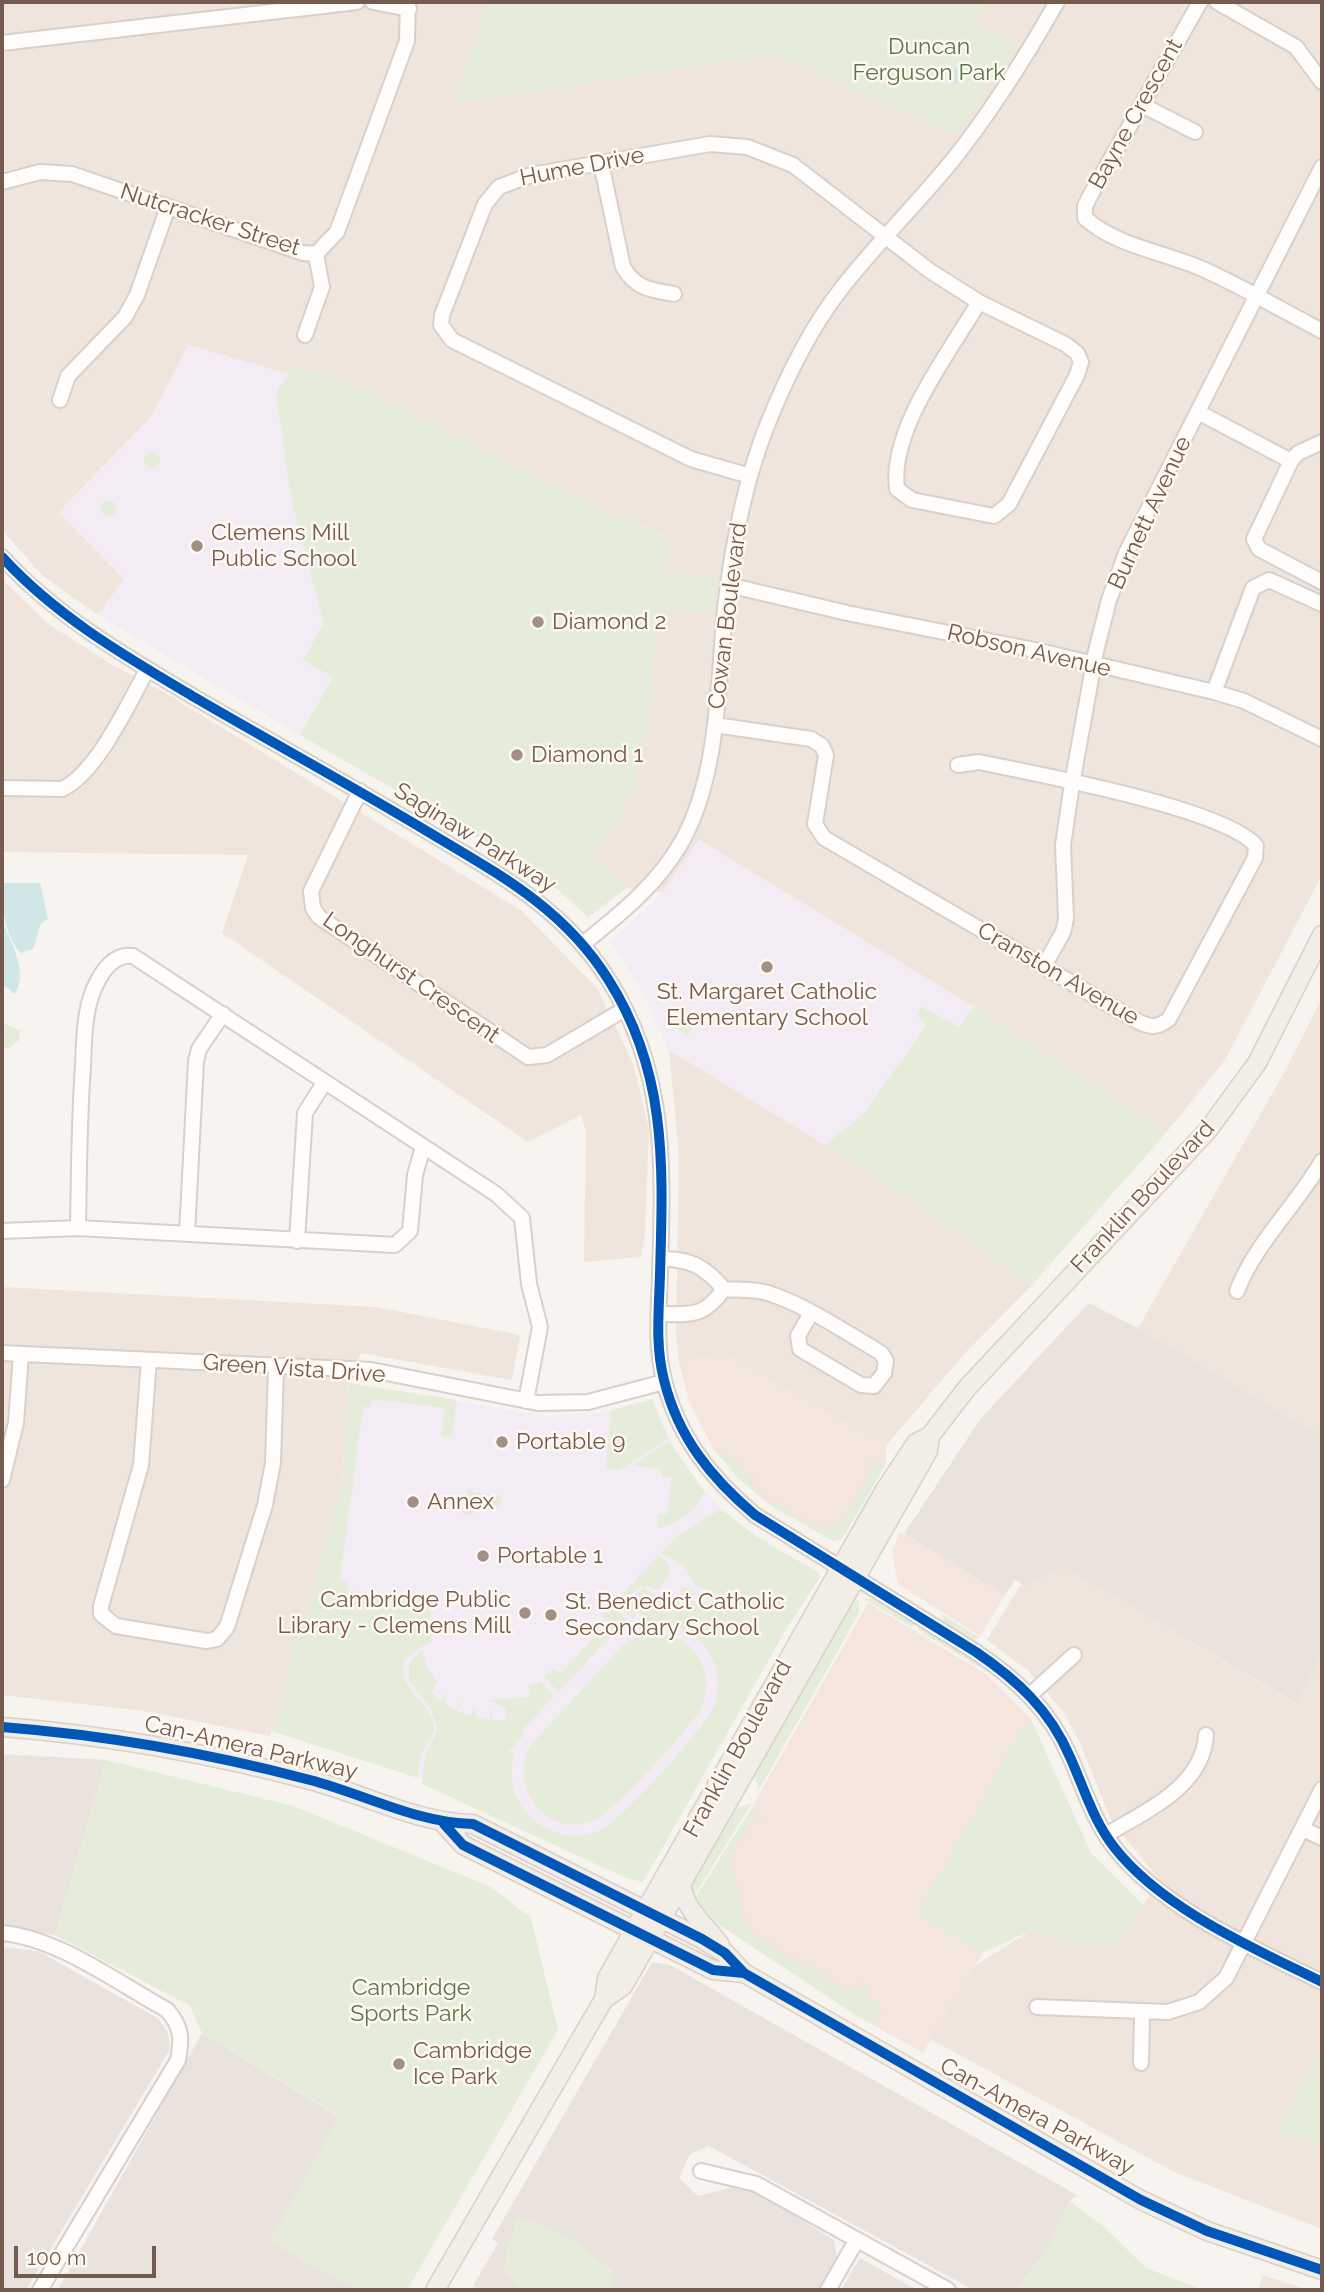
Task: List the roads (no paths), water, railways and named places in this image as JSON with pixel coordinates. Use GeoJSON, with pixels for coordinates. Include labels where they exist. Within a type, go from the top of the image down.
{"type":"FeatureCollection","features":[{"type":"Feature","properties":{"kind":"main road","name":"Franklin Boulevard"},"geometry":{"type":"LineString","coordinates":[[441,2288],[604,1999],[607,1978],[643,1933],[849,1571],[928,1451],[930,1436],[972,1381],[1208,1130],[1257,1063],[1322,935]]}},
{"type":"Feature","properties":{"kind":"main road","name":"Franklin Boulevard"},"geometry":{"type":"LineString","coordinates":[[654,1914],[681,1884],[849,1571]]}},
{"type":"Feature","properties":{"kind":"main road","name":"Can-Amera Parkway"},"geometry":{"type":"LineString","coordinates":[[2,1727],[175,1748],[312,1780],[444,1824],[473,1825],[725,1952],[744,1973],[1142,2200],[1207,2231],[1322,2270]]}},
{"type":"Feature","properties":{"kind":"main road","name":"Can-Amera Parkway"},"geometry":{"type":"LineString","coordinates":[[444,1824],[463,1844],[713,1970],[744,1973]]}},
{"type":"Feature","properties":{"kind":"main road"},"geometry":{"type":"LineString","coordinates":[[681,1884],[684,1899],[690,1909],[725,1952]]}},
{"type":"Feature","properties":{"kind":"street"},"geometry":{"type":"LineString","coordinates":[[2,43],[357,2]]}},
{"type":"Feature","properties":{"kind":"street"},"geometry":{"type":"LineString","coordinates":[[373,2],[409,6]]}},
{"type":"Feature","properties":{"kind":"street","name":"Cowan Boulevard"},"geometry":{"type":"LineString","coordinates":[[583,944],[654,882],[682,842],[701,793],[715,725],[728,585],[750,476],[788,377],[839,291],[952,161],[982,122],[1020,68],[1057,2]]}},
{"type":"Feature","properties":{"kind":"street","name":"Bayne Crescent"},"geometry":{"type":"LineString","coordinates":[[1200,2],[1085,206],[1085,218],[1095,227],[1130,245],[1198,267],[1322,331]]}},
{"type":"Feature","properties":{"kind":"street"},"geometry":{"type":"LineString","coordinates":[[1217,2],[1296,47],[1322,82]]}},
{"type":"Feature","properties":{"kind":"street","name":"Nutcracker Street"},"geometry":{"type":"LineString","coordinates":[[2,182],[40,172],[72,174],[303,253],[316,254],[337,232],[407,41],[409,6]]}},
{"type":"Feature","properties":{"kind":"street"},"geometry":{"type":"LineString","coordinates":[[1142,105],[1195,132]]}},
{"type":"Feature","properties":{"kind":"street","name":"Hume Drive"},"geometry":{"type":"LineString","coordinates":[[750,476],[691,459],[452,340],[441,325],[442,315],[491,195],[512,180],[710,144],[747,147],[793,164],[930,271],[979,302],[1065,344],[1077,353],[1081,362],[1009,504],[994,516],[912,500],[897,489],[896,478],[902,446],[913,414],[979,302]]}},
{"type":"Feature","properties":{"kind":"street"},"geometry":{"type":"LineString","coordinates":[[601,163],[623,267],[630,279],[642,288],[674,294]]}},
{"type":"Feature","properties":{"kind":"street","name":"Burnett Avenue"},"geometry":{"type":"LineString","coordinates":[[1044,966],[1063,932],[1066,919],[1063,845],[1072,784],[1109,600],[1126,553],[1322,167]]}},
{"type":"Feature","properties":{"kind":"street"},"geometry":{"type":"LineString","coordinates":[[60,400],[68,376],[125,317],[137,295],[168,207]]}},
{"type":"Feature","properties":{"kind":"street"},"geometry":{"type":"LineString","coordinates":[[305,335],[322,288],[316,254]]}},
{"type":"Feature","properties":{"kind":"street"},"geometry":{"type":"LineString","coordinates":[[1198,412],[1291,461]]}},
{"type":"Feature","properties":{"kind":"street"},"geometry":{"type":"LineString","coordinates":[[1322,442],[1298,453],[1291,461],[1254,539],[1259,549],[1322,582]]}},
{"type":"Feature","properties":{"kind":"street","name":"Saginaw Parkway"},"geometry":{"type":"LineString","coordinates":[[2,557],[64,614],[147,670],[360,791],[518,886],[549,909],[583,944],[625,1009],[651,1075],[658,1113],[662,1165],[658,1336],[664,1381],[684,1434],[709,1473],[755,1515],[849,1571],[1007,1673],[1030,1695],[1058,1732],[1106,1835],[1127,1864],[1158,1893],[1322,1982]]}},
{"type":"Feature","properties":{"kind":"street"},"geometry":{"type":"LineString","coordinates":[[1214,692],[1253,588],[1269,580],[1322,604]]}},
{"type":"Feature","properties":{"kind":"street","name":"Robson Avenue"},"geometry":{"type":"LineString","coordinates":[[728,585],[847,613],[1035,650],[1214,692],[1244,701],[1322,739]]}},
{"type":"Feature","properties":{"kind":"street"},"geometry":{"type":"LineString","coordinates":[[2,788],[62,789],[70,785],[86,771],[147,670]]}},
{"type":"Feature","properties":{"kind":"street","name":"Cranston Avenue"},"geometry":{"type":"LineString","coordinates":[[715,725],[811,739],[822,746],[826,765],[816,824],[824,838],[1138,1021],[1149,1027],[1159,1027],[1178,1007],[1255,859],[1256,846],[1249,838],[1199,814],[1072,784]]}},
{"type":"Feature","properties":{"kind":"street"},"geometry":{"type":"LineString","coordinates":[[958,765],[979,762],[1072,784]]}},
{"type":"Feature","properties":{"kind":"street","name":"Longhurst Crescent"},"geometry":{"type":"LineString","coordinates":[[360,791],[311,891],[313,908],[319,917],[528,1057],[547,1055],[625,1009]]}},
{"type":"Feature","properties":{"kind":"street"},"geometry":{"type":"LineString","coordinates":[[78,1228],[85,1034],[92,992],[104,970],[118,956],[133,956],[496,1194],[523,1218],[529,1284],[540,1327],[526,1401]]}},
{"type":"Feature","properties":{"kind":"street"},"geometry":{"type":"LineString","coordinates":[[187,1234],[195,1061],[223,1014]]}},
{"type":"Feature","properties":{"kind":"street"},"geometry":{"type":"LineString","coordinates":[[297,1241],[305,1113],[324,1083]]}},
{"type":"Feature","properties":{"kind":"street"},"geometry":{"type":"LineString","coordinates":[[2,1231],[78,1228],[386,1247],[401,1242],[410,1231],[415,1175],[423,1147]]}},
{"type":"Feature","properties":{"kind":"street"},"geometry":{"type":"LineString","coordinates":[[1237,1291],[1244,1271],[1308,1185],[1322,1161]]}},
{"type":"Feature","properties":{"kind":"street"},"geometry":{"type":"LineString","coordinates":[[660,1259],[694,1262],[708,1270],[724,1289],[765,1292],[811,1313],[881,1353],[886,1361],[884,1373],[874,1386],[861,1385],[800,1349],[798,1336],[811,1313]]}},
{"type":"Feature","properties":{"kind":"street"},"geometry":{"type":"LineString","coordinates":[[659,1314],[698,1314],[712,1305],[724,1289]]}},
{"type":"Feature","properties":{"kind":"street","name":"Green Vista Drive"},"geometry":{"type":"LineString","coordinates":[[2,1353],[276,1368],[370,1370],[526,1401],[588,1402],[664,1381]]}},
{"type":"Feature","properties":{"kind":"street"},"geometry":{"type":"LineString","coordinates":[[2,1480],[16,1423],[21,1354]]}},
{"type":"Feature","properties":{"kind":"street"},"geometry":{"type":"LineString","coordinates":[[149,1360],[141,1465],[101,1614],[116,1626],[207,1641],[217,1639],[227,1627],[265,1505],[273,1463],[276,1368]]}},
{"type":"Feature","properties":{"kind":"street"},"geometry":{"type":"LineString","coordinates":[[1030,1695],[1074,1655]]}},
{"type":"Feature","properties":{"kind":"street"},"geometry":{"type":"LineString","coordinates":[[1106,1835],[1172,1794],[1198,1768],[1205,1751],[1206,1735]]}},
{"type":"Feature","properties":{"kind":"street"},"geometry":{"type":"LineString","coordinates":[[1037,2007],[1168,2012],[1188,2007],[1209,1996],[1226,1978],[1246,1942],[1322,1788]]}},
{"type":"Feature","properties":{"kind":"street"},"geometry":{"type":"LineString","coordinates":[[1303,1829],[1322,1839]]}},
{"type":"Feature","properties":{"kind":"street"},"geometry":{"type":"LineString","coordinates":[[2,1933],[28,1937],[50,1945],[167,2010],[177,2021],[182,2036],[178,2060],[40,2290]]}},
{"type":"Feature","properties":{"kind":"street"},"geometry":{"type":"LineString","coordinates":[[1141,2063],[1142,2013]]}},
{"type":"Feature","properties":{"kind":"street"},"geometry":{"type":"LineString","coordinates":[[701,2171],[756,2184],[948,2290]]}},
{"type":"Feature","properties":{"kind":"street"},"geometry":{"type":"LineString","coordinates":[[828,2290],[856,2241]]}},
{"type":"Feature","properties":{"kind":"place","name":"Clemens Mill Public School"},"geometry":{"type":"Point","coordinates":[197,546]}},
{"type":"Feature","properties":{"kind":"place","name":"Diamond 2"},"geometry":{"type":"Point","coordinates":[538,622]}},
{"type":"Feature","properties":{"kind":"place","name":"Diamond 1"},"geometry":{"type":"Point","coordinates":[517,755]}},
{"type":"Feature","properties":{"kind":"place","name":"St. Margaret Catholic Elementary School"},"geometry":{"type":"Point","coordinates":[767,967]}},
{"type":"Feature","properties":{"kind":"place","name":"Portable 9"},"geometry":{"type":"Point","coordinates":[502,1442]}},
{"type":"Feature","properties":{"kind":"place","name":"Annex"},"geometry":{"type":"Point","coordinates":[413,1502]}},
{"type":"Feature","properties":{"kind":"place","name":"Portable 1"},"geometry":{"type":"Point","coordinates":[483,1556]}},
{"type":"Feature","properties":{"kind":"place","name":"Cambridge Public Library - Clemens Mill"},"geometry":{"type":"Point","coordinates":[525,1613]}},
{"type":"Feature","properties":{"kind":"place","name":"St. Benedict Catholic Secondary School"},"geometry":{"type":"Point","coordinates":[551,1615]}},
{"type":"Feature","properties":{"kind":"place","name":"Cambridge Ice Park"},"geometry":{"type":"Point","coordinates":[399,2064]}},
{"type":"Feature","properties":{"kind":"park label","name":"Duncan Ferguson Park"},"geometry":{"type":"Point","coordinates":[929,60]}},
{"type":"Feature","properties":{"kind":"park label","name":"Cambridge Sports Park"},"geometry":{"type":"Point","coordinates":[411,2001]}}]}
